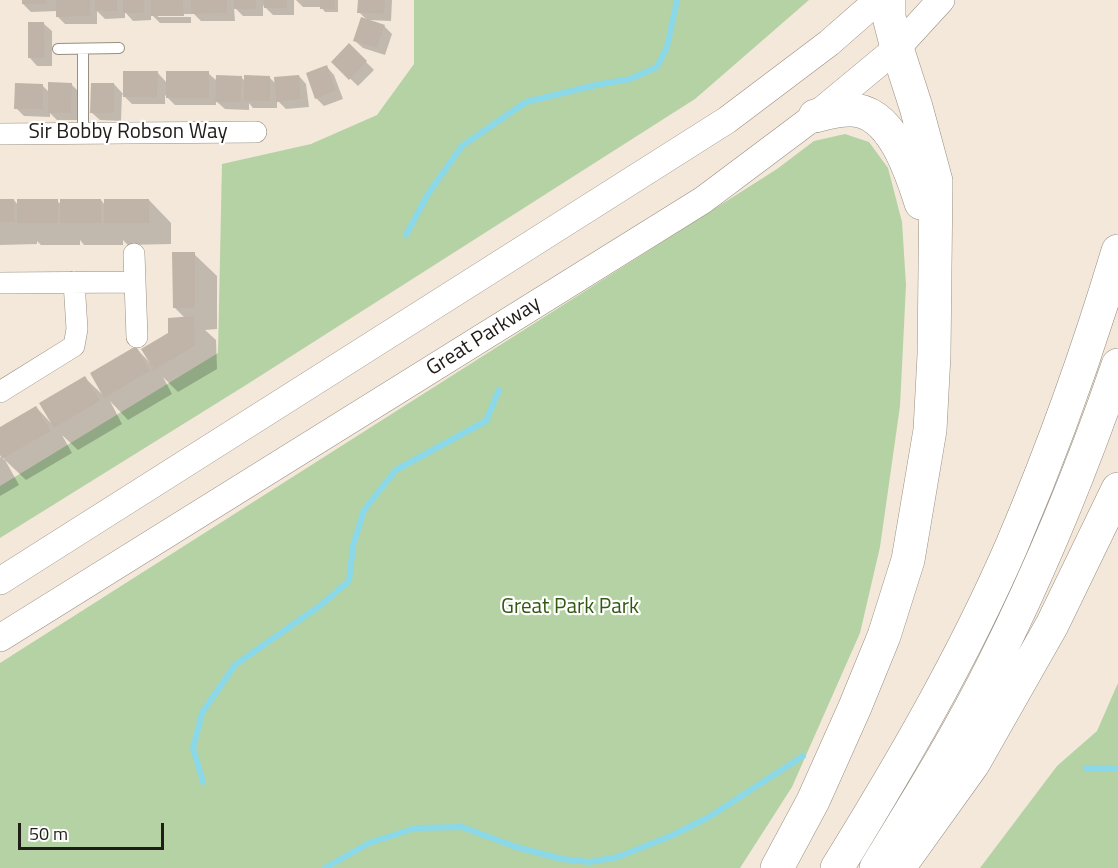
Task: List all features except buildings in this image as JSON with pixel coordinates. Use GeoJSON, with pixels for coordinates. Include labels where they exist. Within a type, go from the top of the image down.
{"type":"FeatureCollection","features":[{"type":"Feature","properties":{"kind":"highway"},"geometry":{"type":"LineString","coordinates":[[777,868],[813,801],[884,636],[908,560],[930,430],[934,355],[936,181],[919,116],[897,48],[889,17],[889,0]]}},
{"type":"Feature","properties":{"kind":"highway"},"geometry":{"type":"LineString","coordinates":[[815,116],[833,111],[854,110],[867,114],[880,123],[907,159],[934,244]]}},
{"type":"Feature","properties":{"kind":"highway"},"geometry":{"type":"LineString","coordinates":[[837,868],[896,773],[964,646],[1011,547],[1058,432],[1096,325],[1118,251]]}},
{"type":"Feature","properties":{"kind":"highway"},"geometry":{"type":"LineString","coordinates":[[876,868],[921,794],[994,664],[1041,562],[1091,444],[1118,365]]}},
{"type":"Feature","properties":{"kind":"highway"},"geometry":{"type":"LineString","coordinates":[[898,868],[973,764],[1052,624],[1118,489]]}},
{"type":"Feature","properties":{"kind":"street"},"geometry":{"type":"LineString","coordinates":[[0,581],[727,120],[829,43],[878,0]]}},
{"type":"Feature","properties":{"kind":"street","name":"Great Parkway"},"geometry":{"type":"LineString","coordinates":[[0,638],[703,200],[815,116],[897,48],[941,0]]}},
{"type":"Feature","properties":{"kind":"street","name":"Sir Bobby Robson Way"},"geometry":{"type":"LineString","coordinates":[[0,135],[256,132]]}},
{"type":"Feature","properties":{"kind":"street"},"geometry":{"type":"LineString","coordinates":[[134,254],[137,337]]}},
{"type":"Feature","properties":{"kind":"street"},"geometry":{"type":"LineString","coordinates":[[0,392],[74,346],[77,329],[74,282]]}},
{"type":"Feature","properties":{"kind":"street"},"geometry":{"type":"LineString","coordinates":[[0,284],[135,282]]}},
{"type":"Feature","properties":{"kind":"lane"},"geometry":{"type":"LineString","coordinates":[[58,49],[119,48]]}},
{"type":"Feature","properties":{"kind":"lane"},"geometry":{"type":"LineString","coordinates":[[83,49],[83,134]]}},
{"type":"Feature","properties":{"kind":"green space"},"geometry":{"type":"Polygon","coordinates":[[[414,0],[809,0],[695,99],[246,385],[0,538],[0,486],[218,353],[222,164],[311,144],[377,115],[414,64],[414,0]]]}},
{"type":"Feature","properties":{"kind":"green space","name":"Great Park Park"},"geometry":{"type":"Polygon","coordinates":[[[845,134],[869,142],[888,168],[902,222],[906,285],[900,406],[880,547],[860,633],[792,787],[740,868],[0,868],[0,663],[777,169],[814,141],[845,134]]]}},
{"type":"Feature","properties":{"kind":"green space"},"geometry":{"type":"Polygon","coordinates":[[[1118,683],[1118,868],[980,868],[1057,766],[1097,731],[1118,683]]]}},
{"type":"Feature","properties":{"kind":"waterway"},"geometry":{"type":"LineString","coordinates":[[406,235],[428,194],[462,146],[526,102],[630,79],[657,67],[667,47],[677,0]]}},
{"type":"Feature","properties":{"kind":"waterway"},"geometry":{"type":"LineString","coordinates":[[203,782],[193,748],[202,713],[235,665],[321,605],[349,581],[353,546],[364,510],[396,470],[486,421],[499,390]]}},
{"type":"Feature","properties":{"kind":"waterway"},"geometry":{"type":"LineString","coordinates":[[325,868],[369,843],[416,828],[462,827],[516,847],[562,859],[590,862],[618,857],[673,835],[709,817],[803,756]]}},
{"type":"Feature","properties":{"kind":"waterway"},"geometry":{"type":"LineString","coordinates":[[1086,768],[1118,768]]}}]}
